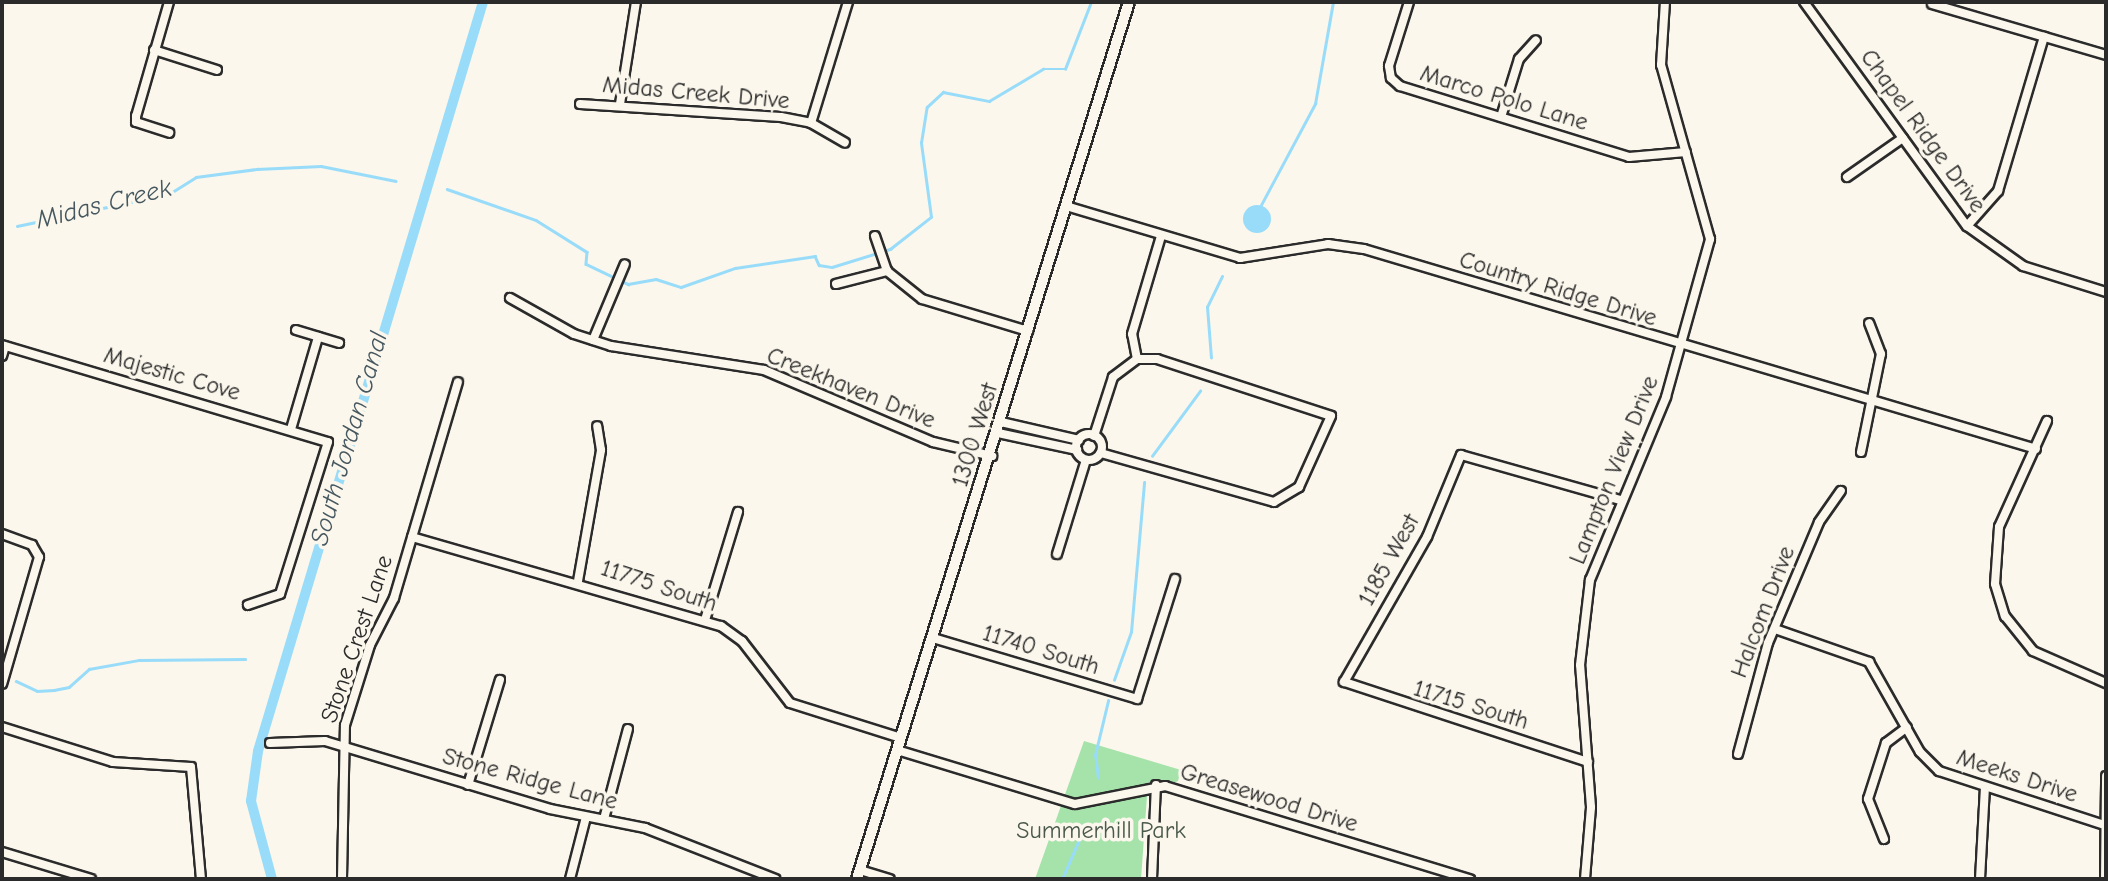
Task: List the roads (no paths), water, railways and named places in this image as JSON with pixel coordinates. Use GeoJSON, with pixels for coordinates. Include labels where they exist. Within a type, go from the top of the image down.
{"type":"FeatureCollection","features":[{"type":"Feature","properties":{"kind":"street"},"geometry":{"type":"LineString","coordinates":[[169,2],[136,122],[169,133]]}},
{"type":"Feature","properties":{"kind":"street"},"geometry":{"type":"LineString","coordinates":[[620,104],[636,2]]}},
{"type":"Feature","properties":{"kind":"street"},"geometry":{"type":"LineString","coordinates":[[810,123],[848,2]]}},
{"type":"Feature","properties":{"kind":"street","name":"1300 West"},"geometry":{"type":"LineString","coordinates":[[858,875],[992,456],[1129,2]]}},
{"type":"Feature","properties":{"kind":"street","name":"Marco Polo Lane"},"geometry":{"type":"LineString","coordinates":[[1409,2],[1391,78],[1501,117],[1640,159],[1686,152]]}},
{"type":"Feature","properties":{"kind":"street","name":"Lampton View Drive"},"geometry":{"type":"LineString","coordinates":[[1585,879],[1588,762],[1580,665],[1584,609],[1598,552],[1656,424],[1710,239],[1661,65],[1665,2]]}},
{"type":"Feature","properties":{"kind":"street","name":"Chapel Ridge Drive"},"geometry":{"type":"LineString","coordinates":[[1804,2],[1967,226],[2023,266],[2106,292]]}},
{"type":"Feature","properties":{"kind":"street"},"geometry":{"type":"LineString","coordinates":[[1932,4],[2106,55]]}},
{"type":"Feature","properties":{"kind":"street"},"geometry":{"type":"LineString","coordinates":[[1967,226],[1998,191],[2044,37]]}},
{"type":"Feature","properties":{"kind":"street"},"geometry":{"type":"LineString","coordinates":[[1501,117],[1519,59],[1536,40]]}},
{"type":"Feature","properties":{"kind":"street"},"geometry":{"type":"LineString","coordinates":[[154,50],[217,70]]}},
{"type":"Feature","properties":{"kind":"street","name":"Midas Creek Drive"},"geometry":{"type":"LineString","coordinates":[[580,104],[620,104],[810,123],[845,143]]}},
{"type":"Feature","properties":{"kind":"street"},"geometry":{"type":"LineString","coordinates":[[1847,177],[1902,138]]}},
{"type":"Feature","properties":{"kind":"street","name":"Country Ridge Drive"},"geometry":{"type":"LineString","coordinates":[[1066,206],[1240,258],[1346,245],[2036,449]]}},
{"type":"Feature","properties":{"kind":"street"},"geometry":{"type":"LineString","coordinates":[[875,236],[887,271],[922,299],[1028,331]]}},
{"type":"Feature","properties":{"kind":"street"},"geometry":{"type":"LineString","coordinates":[[1137,359],[1132,334],[1161,236]]}},
{"type":"Feature","properties":{"kind":"street"},"geometry":{"type":"LineString","coordinates":[[593,340],[607,299],[625,264]]}},
{"type":"Feature","properties":{"kind":"street"},"geometry":{"type":"LineString","coordinates":[[835,284],[887,271]]}},
{"type":"Feature","properties":{"kind":"street","name":"Creekhaven Drive"},"geometry":{"type":"LineString","coordinates":[[510,298],[593,340],[611,346],[764,370],[933,442],[992,456]]}},
{"type":"Feature","properties":{"kind":"street"},"geometry":{"type":"LineString","coordinates":[[1861,452],[1874,402],[1881,354],[1870,323]]}},
{"type":"Feature","properties":{"kind":"street"},"geometry":{"type":"LineString","coordinates":[[296,330],[339,343]]}},
{"type":"Feature","properties":{"kind":"street"},"geometry":{"type":"LineString","coordinates":[[291,429],[318,337]]}},
{"type":"Feature","properties":{"kind":"street","name":"Majestic Cove"},"geometry":{"type":"LineString","coordinates":[[2,356],[3,345],[328,442],[280,594],[248,605]]}},
{"type":"Feature","properties":{"kind":"street"},"geometry":{"type":"LineString","coordinates":[[1056,554],[1086,460],[1101,453],[1274,502],[1299,487],[1331,416],[1157,359],[1137,359],[1112,377],[1094,436],[1101,453]]}},
{"type":"Feature","properties":{"kind":"street","name":"Stone Crest Lane"},"geometry":{"type":"LineString","coordinates":[[342,879],[341,746],[370,645],[389,610],[458,382]]}},
{"type":"Feature","properties":{"kind":"street"},"geometry":{"type":"LineString","coordinates":[[2047,421],[1995,539],[1997,595],[2033,651],[2106,682]]}},
{"type":"Feature","properties":{"kind":"street"},"geometry":{"type":"LineString","coordinates":[[1002,422],[1079,440],[1094,436]]}},
{"type":"Feature","properties":{"kind":"street"},"geometry":{"type":"LineString","coordinates":[[578,581],[601,450],[597,426]]}},
{"type":"Feature","properties":{"kind":"street"},"geometry":{"type":"LineString","coordinates":[[998,433],[1077,450],[1086,460]]}},
{"type":"Feature","properties":{"kind":"street"},"geometry":{"type":"LineString","coordinates":[[1077,450],[1079,440]]}},
{"type":"Feature","properties":{"kind":"street","name":"1185 West"},"geometry":{"type":"LineString","coordinates":[[1345,682],[1427,537],[1461,455],[1620,500]]}},
{"type":"Feature","properties":{"kind":"street","name":"Halcom Drive"},"geometry":{"type":"LineString","coordinates":[[1738,754],[1775,629],[1818,522],[1841,491]]}},
{"type":"Feature","properties":{"kind":"street"},"geometry":{"type":"LineString","coordinates":[[705,620],[738,512]]}},
{"type":"Feature","properties":{"kind":"street"},"geometry":{"type":"LineString","coordinates":[[2,534],[32,545],[39,557],[5,658],[2,684]]}},
{"type":"Feature","properties":{"kind":"street","name":"11775 South"},"geometry":{"type":"LineString","coordinates":[[412,537],[578,581],[705,620],[742,641],[790,703],[901,738]]}},
{"type":"Feature","properties":{"kind":"street","name":"11740 South"},"geometry":{"type":"LineString","coordinates":[[933,638],[1137,699],[1175,579]]}},
{"type":"Feature","properties":{"kind":"street","name":"Meeks Drive"},"geometry":{"type":"LineString","coordinates":[[1775,629],[1870,662],[1931,766],[1985,788],[2104,825]]}},
{"type":"Feature","properties":{"kind":"street"},"geometry":{"type":"LineString","coordinates":[[468,785],[500,680]]}},
{"type":"Feature","properties":{"kind":"street","name":"11715 South"},"geometry":{"type":"LineString","coordinates":[[1345,682],[1588,762]]}},
{"type":"Feature","properties":{"kind":"street"},"geometry":{"type":"LineString","coordinates":[[2,727],[113,762],[191,767],[201,879]]}},
{"type":"Feature","properties":{"kind":"street"},"geometry":{"type":"LineString","coordinates":[[1884,839],[1868,799],[1886,743],[1907,727]]}},
{"type":"Feature","properties":{"kind":"street"},"geometry":{"type":"LineString","coordinates":[[604,820],[628,729]]}},
{"type":"Feature","properties":{"kind":"street","name":"Stone Ridge Lane"},"geometry":{"type":"LineString","coordinates":[[270,743],[341,746],[468,785],[586,817],[646,828],[775,879]]}},
{"type":"Feature","properties":{"kind":"street","name":"Greasewood Drive"},"geometry":{"type":"LineString","coordinates":[[897,750],[1075,804],[1100,803],[1156,785],[1469,879]]}},
{"type":"Feature","properties":{"kind":"street"},"geometry":{"type":"LineString","coordinates":[[2105,879],[2106,776]]}},
{"type":"Feature","properties":{"kind":"street"},"geometry":{"type":"LineString","coordinates":[[1152,879],[1156,785]]}},
{"type":"Feature","properties":{"kind":"street"},"geometry":{"type":"LineString","coordinates":[[1979,879],[1985,788]]}},
{"type":"Feature","properties":{"kind":"street"},"geometry":{"type":"LineString","coordinates":[[570,879],[586,817]]}},
{"type":"Feature","properties":{"kind":"street"},"geometry":{"type":"LineString","coordinates":[[2,852],[91,879]]}},
{"type":"Feature","properties":{"kind":"street"},"geometry":{"type":"LineString","coordinates":[[858,875],[890,879]]}},
{"type":"Feature","properties":{"kind":"water"},"geometry":{"type":"Polygon","coordinates":[[[1257,205],[1267,209],[1271,219],[1267,229],[1257,233],[1247,229],[1243,219],[1247,209],[1257,205]]]}},
{"type":"Feature","properties":{"kind":"waterway","name":"South Jordan Canal"},"geometry":{"type":"LineString","coordinates":[[272,879],[251,801],[258,751],[483,2]]}},
{"type":"Feature","properties":{"kind":"waterway","name":"Midas Creek"},"geometry":{"type":"LineString","coordinates":[[447,189],[536,220],[587,252],[586,264],[628,284],[656,279],[681,287],[735,268],[815,256],[819,265],[832,267],[890,249],[931,217],[921,143],[927,107],[943,92],[989,101],[1043,69],[1065,69],[1091,2]]}},
{"type":"Feature","properties":{"kind":"waterway"},"geometry":{"type":"LineString","coordinates":[[1261,205],[1315,104],[1333,2]]}},
{"type":"Feature","properties":{"kind":"waterway","name":"Midas Creek"},"geometry":{"type":"LineString","coordinates":[[17,226],[169,194],[196,177],[257,169],[321,166],[396,181]]}},
{"type":"Feature","properties":{"kind":"waterway"},"geometry":{"type":"LineString","coordinates":[[1211,358],[1207,307],[1222,276]]}},
{"type":"Feature","properties":{"kind":"waterway"},"geometry":{"type":"LineString","coordinates":[[1152,456],[1200,391]]}},
{"type":"Feature","properties":{"kind":"waterway"},"geometry":{"type":"LineString","coordinates":[[1114,680],[1131,632],[1144,483]]}},
{"type":"Feature","properties":{"kind":"waterway"},"geometry":{"type":"LineString","coordinates":[[16,681],[37,691],[54,690],[69,687],[89,669],[139,660],[245,659]]}},
{"type":"Feature","properties":{"kind":"waterway"},"geometry":{"type":"LineString","coordinates":[[1098,778],[1095,755],[1108,701]]}},
{"type":"Feature","properties":{"kind":"waterway"},"geometry":{"type":"LineString","coordinates":[[1062,879],[1085,826]]}},
{"type":"Feature","properties":{"kind":"park label","name":"Summerhill Park"},"geometry":{"type":"Point","coordinates":[1101,831]}}]}
